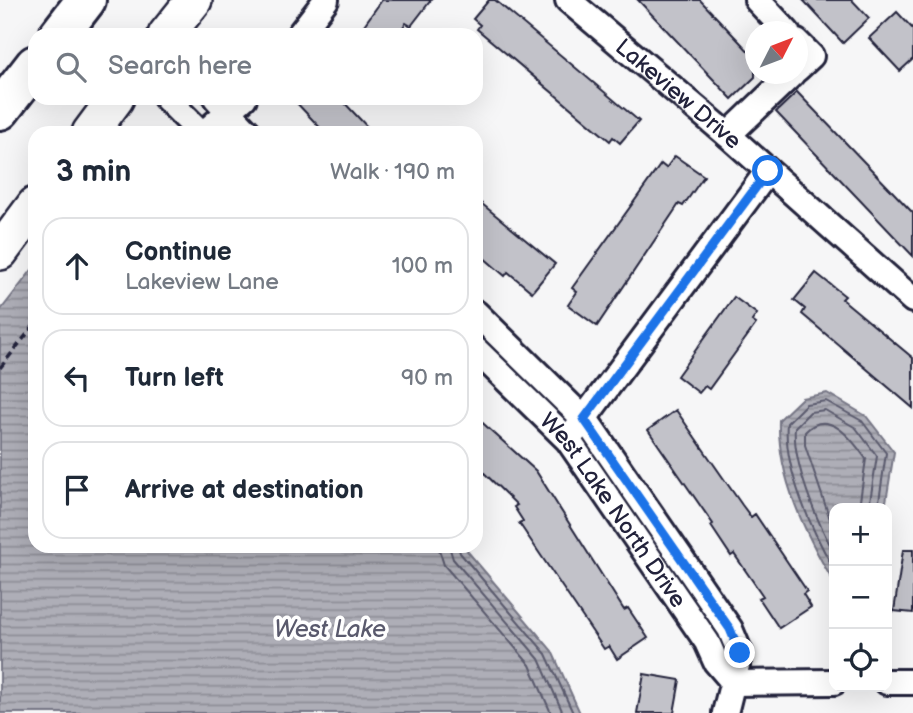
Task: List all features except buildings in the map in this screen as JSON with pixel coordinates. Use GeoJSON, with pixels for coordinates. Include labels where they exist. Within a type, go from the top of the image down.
{"type":"FeatureCollection","features":[{"type":"Feature","properties":{"kind":"highway"},"geometry":{"type":"LineString","coordinates":[[64,28],[86,0]]}},
{"type":"Feature","properties":{"kind":"highway"},"geometry":{"type":"LineString","coordinates":[[0,110],[28,74]]}},
{"type":"Feature","properties":{"kind":"street"},"geometry":{"type":"LineString","coordinates":[[172,28],[194,0]]}},
{"type":"Feature","properties":{"kind":"street"},"geometry":{"type":"LineString","coordinates":[[304,28],[326,0]]}},
{"type":"Feature","properties":{"kind":"street","name":"Lakeview Drive"},"geometry":{"type":"LineString","coordinates":[[568,0],[728,135],[913,300]]}},
{"type":"Feature","properties":{"kind":"street"},"geometry":{"type":"LineString","coordinates":[[757,0],[777,21]]}},
{"type":"Feature","properties":{"kind":"street"},"geometry":{"type":"LineString","coordinates":[[728,135],[782,84]]}},
{"type":"Feature","properties":{"kind":"street"},"geometry":{"type":"LineString","coordinates":[[95,126],[111,105]]}},
{"type":"Feature","properties":{"kind":"street"},"geometry":{"type":"LineString","coordinates":[[173,105],[196,126]]}},
{"type":"Feature","properties":{"kind":"street"},"geometry":{"type":"LineString","coordinates":[[209,126],[226,105]]}},
{"type":"Feature","properties":{"kind":"street"},"geometry":{"type":"LineString","coordinates":[[231,105],[244,126]]}},
{"type":"Feature","properties":{"kind":"street"},"geometry":{"type":"LineString","coordinates":[[568,440],[768,171]]}},
{"type":"Feature","properties":{"kind":"street"},"geometry":{"type":"LineString","coordinates":[[0,252],[28,214]]}},
{"type":"Feature","properties":{"kind":"street","name":"West Lake North Drive"},"geometry":{"type":"LineString","coordinates":[[483,320],[584,419],[730,629],[740,653],[725,713]]}},
{"type":"Feature","properties":{"kind":"street","name":"West Lake North Drive"},"geometry":{"type":"LineString","coordinates":[[483,357],[568,440],[707,642],[716,662],[734,683]]}},
{"type":"Feature","properties":{"kind":"street"},"geometry":{"type":"LineString","coordinates":[[734,683],[829,682]]}},
{"type":"Feature","properties":{"kind":"street"},"geometry":{"type":"LineString","coordinates":[[892,682],[913,682]]}},
{"type":"Feature","properties":{"kind":"path"},"geometry":{"type":"LineString","coordinates":[[0,368],[28,333]]}},
{"type":"Feature","properties":{"kind":"water","name":"West Lake"},"geometry":{"type":"Polygon","coordinates":[[[28,275],[28,553],[469,553],[552,651],[580,713],[0,713],[0,311],[28,275]]]}},
{"type":"Feature","properties":{"kind":"water"},"geometry":{"type":"Polygon","coordinates":[[[827,393],[866,416],[894,452],[886,503],[829,503],[829,574],[795,505],[783,463],[779,420],[802,398],[827,393]]]}},
{"type":"Feature","properties":{"kind":"route"},"geometry":{"type":"LineString","coordinates":[[740,653],[730,629],[584,419],[768,171]]}}]}
